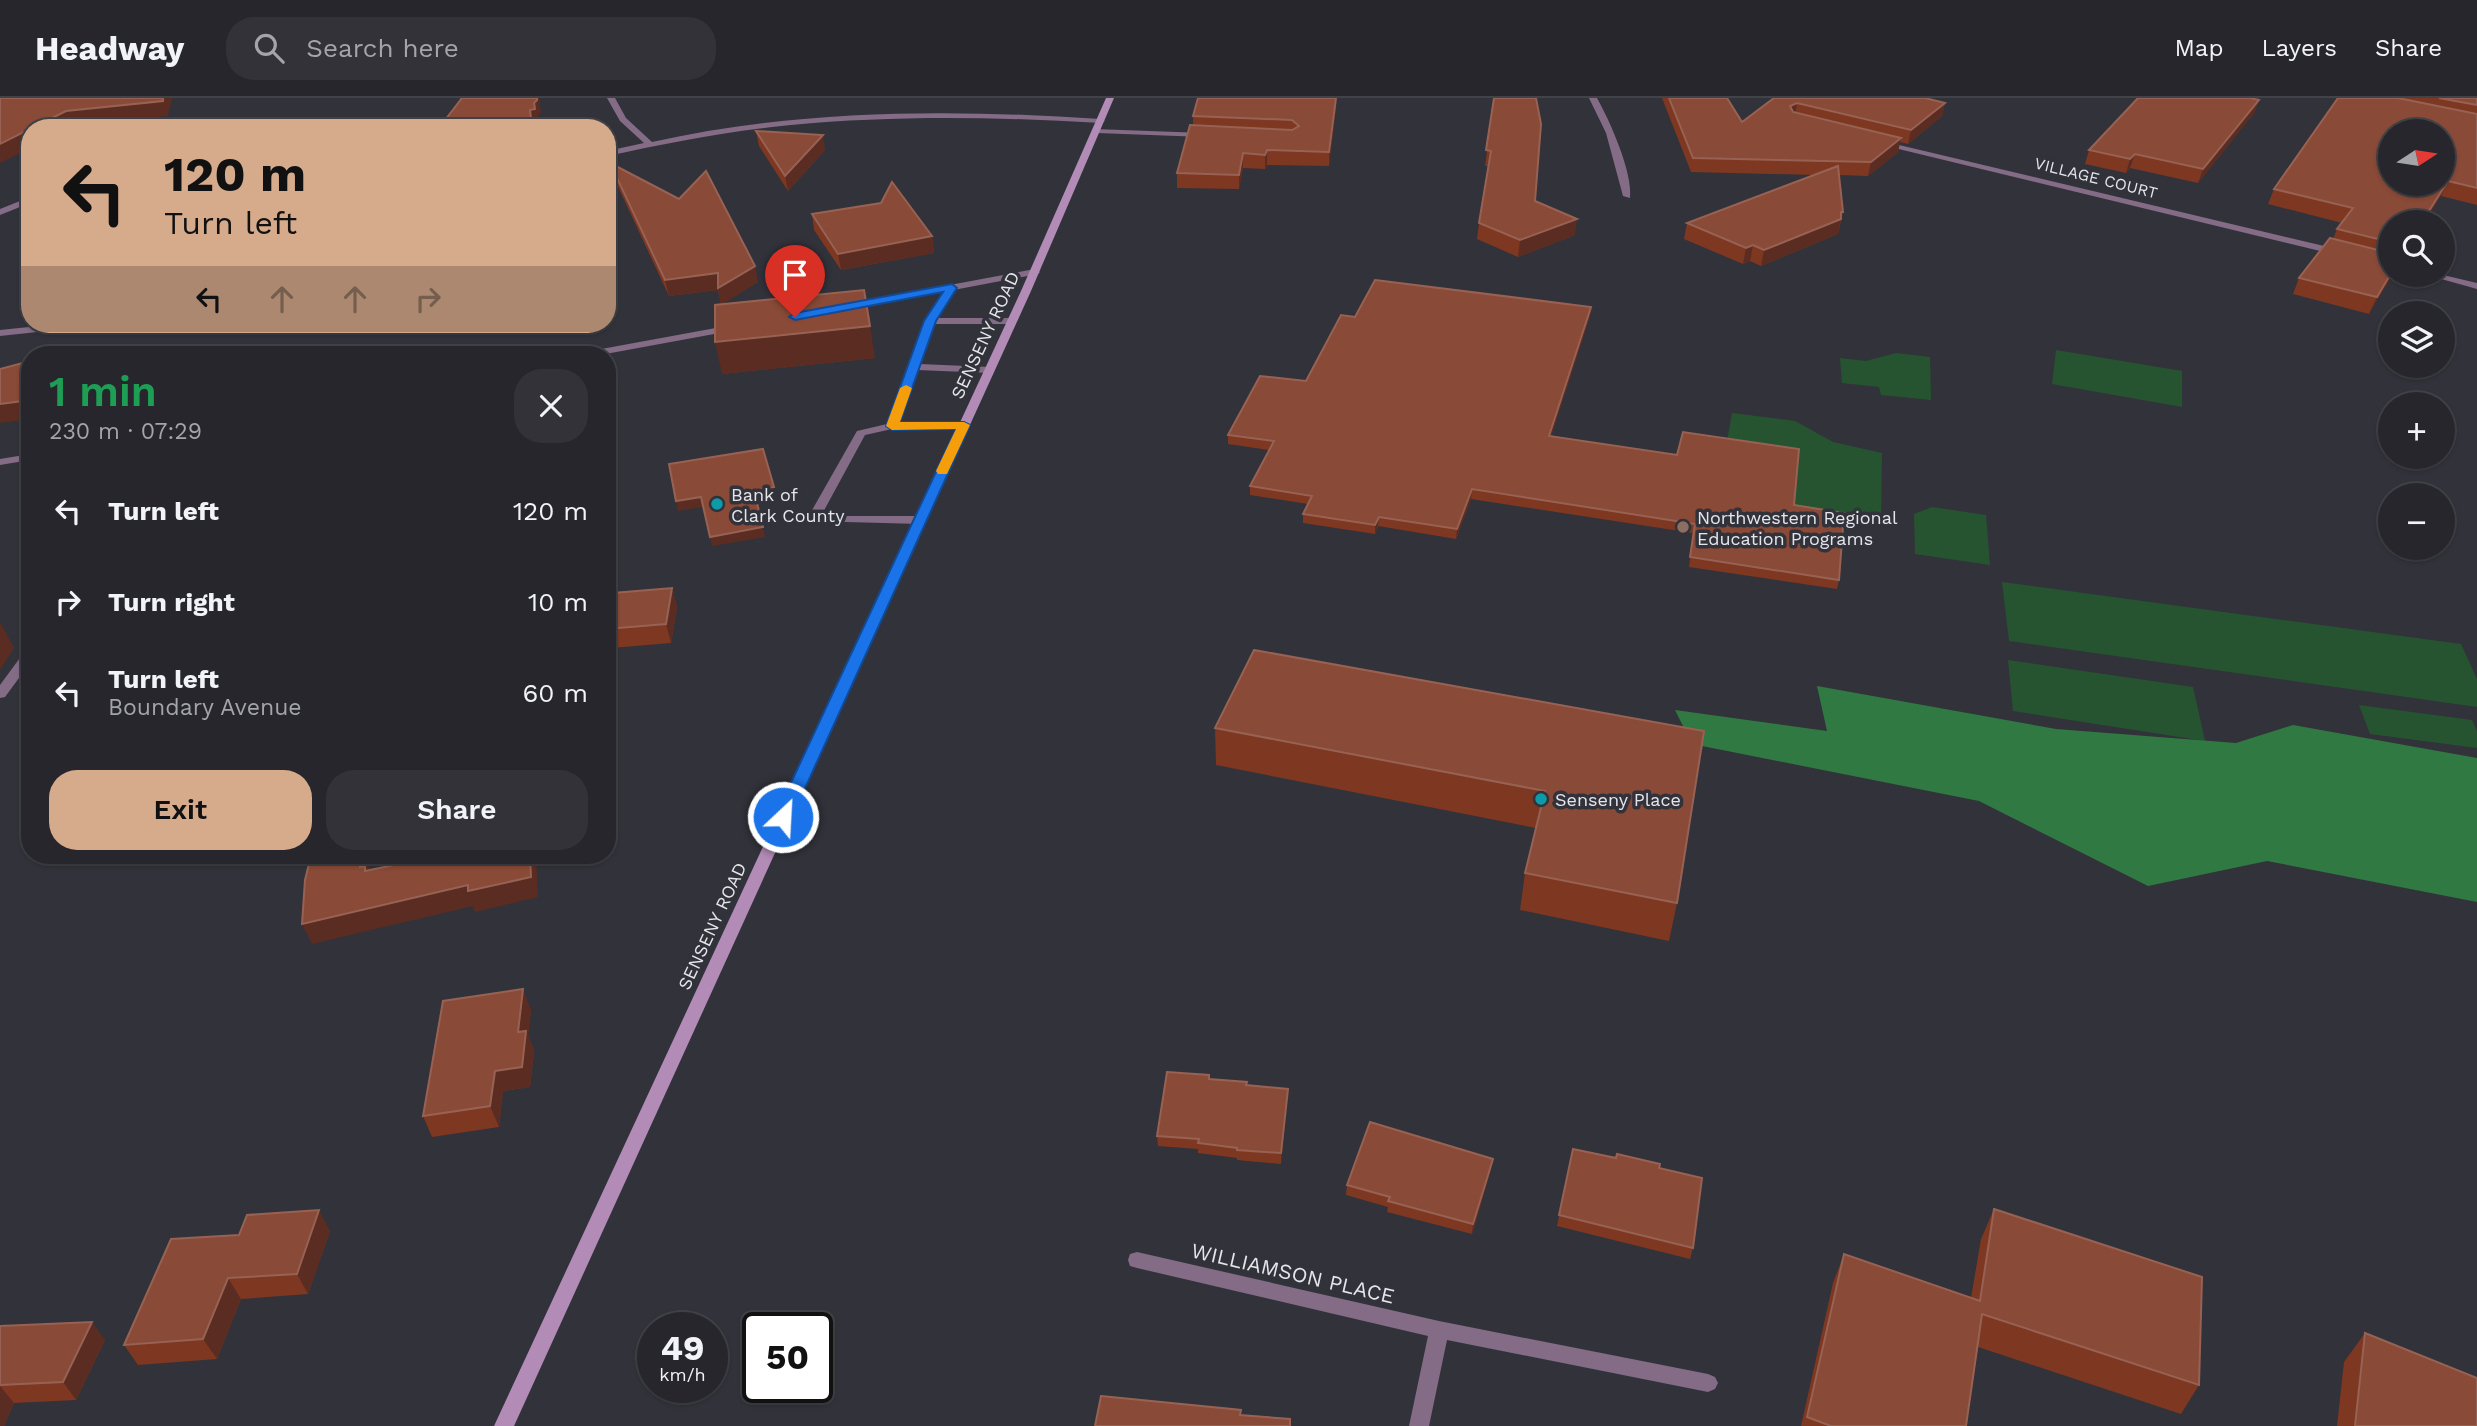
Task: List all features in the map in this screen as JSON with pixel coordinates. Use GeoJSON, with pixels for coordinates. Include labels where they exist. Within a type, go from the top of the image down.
{"type":"FeatureCollection","features":[{"type":"Feature","properties":{"kind":"main road","name":"SENSENY ROAD"},"geometry":{"type":"LineString","coordinates":[[504,1426],[1035,272],[1110,98]]}},
{"type":"Feature","properties":{"kind":"street"},"geometry":{"type":"LineString","coordinates":[[611,98],[622,119],[650,144]]}},
{"type":"Feature","properties":{"kind":"street"},"geometry":{"type":"LineString","coordinates":[[1593,98],[1606,120],[1616,146],[1627,196]]}},
{"type":"Feature","properties":{"kind":"street"},"geometry":{"type":"LineString","coordinates":[[616,152],[743,127],[874,115],[1012,114],[1099,126],[1209,136]]}},
{"type":"Feature","properties":{"kind":"street","name":"VILLAGE COURT"},"geometry":{"type":"LineString","coordinates":[[1874,140],[2351,256]]}},
{"type":"Feature","properties":{"kind":"street"},"geometry":{"type":"LineString","coordinates":[[0,212],[21,204]]}},
{"type":"Feature","properties":{"kind":"street"},"geometry":{"type":"LineString","coordinates":[[843,308],[1035,272]]}},
{"type":"Feature","properties":{"kind":"street"},"geometry":{"type":"LineString","coordinates":[[2455,281],[2477,286]]}},
{"type":"Feature","properties":{"kind":"street"},"geometry":{"type":"LineString","coordinates":[[892,426],[930,321],[952,288]]}},
{"type":"Feature","properties":{"kind":"street"},"geometry":{"type":"LineString","coordinates":[[930,321],[1012,321]]}},
{"type":"Feature","properties":{"kind":"street"},"geometry":{"type":"LineString","coordinates":[[616,349],[748,325]]}},
{"type":"Feature","properties":{"kind":"street"},"geometry":{"type":"LineString","coordinates":[[0,333],[21,331]]}},
{"type":"Feature","properties":{"kind":"street"},"geometry":{"type":"LineString","coordinates":[[914,367],[990,370]]}},
{"type":"Feature","properties":{"kind":"street"},"geometry":{"type":"LineString","coordinates":[[920,520],[813,519],[861,433],[892,426],[964,425]]}},
{"type":"Feature","properties":{"kind":"street"},"geometry":{"type":"LineString","coordinates":[[0,462],[21,458]]}},
{"type":"Feature","properties":{"kind":"street"},"geometry":{"type":"LineString","coordinates":[[0,694],[21,666]]}},
{"type":"Feature","properties":{"kind":"street","name":"WILLIAMSON PLACE"},"geometry":{"type":"LineString","coordinates":[[1137,1260],[1439,1330],[1707,1383]]}},
{"type":"Feature","properties":{"kind":"street"},"geometry":{"type":"LineString","coordinates":[[1419,1426],[1439,1330]]}},
{"type":"Feature","properties":{"kind":"green space"},"geometry":{"type":"Polygon","coordinates":[[[2056,350],[2182,371],[2182,407],[2052,384],[2056,350]]]}},
{"type":"Feature","properties":{"kind":"green space"},"geometry":{"type":"Polygon","coordinates":[[[1896,353],[1930,357],[1931,400],[1881,395],[1879,387],[1842,383],[1840,358],[1866,361],[1896,353]]]}},
{"type":"Feature","properties":{"kind":"green space"},"geometry":{"type":"Polygon","coordinates":[[[1732,413],[1795,421],[1833,442],[1882,453],[1881,527],[1792,515],[1726,447],[1732,413]]]}},
{"type":"Feature","properties":{"kind":"green space"},"geometry":{"type":"Polygon","coordinates":[[[1932,507],[1986,515],[1990,565],[1915,554],[1914,514],[1932,507]]]}},
{"type":"Feature","properties":{"kind":"green space"},"geometry":{"type":"Polygon","coordinates":[[[2002,582],[2461,644],[2477,679],[2477,707],[2009,641],[2002,582]]]}},
{"type":"Feature","properties":{"kind":"green space"},"geometry":{"type":"Polygon","coordinates":[[[2008,660],[2193,687],[2205,741],[2013,711],[2008,660]]]}},
{"type":"Feature","properties":{"kind":"green space"},"geometry":{"type":"Polygon","coordinates":[[[1817,686],[2056,729],[2236,743],[2293,725],[2477,758],[2477,902],[2267,861],[2148,886],[1979,801],[1692,744],[1675,710],[1827,731],[1817,686]]]}},
{"type":"Feature","properties":{"kind":"green space"},"geometry":{"type":"Polygon","coordinates":[[[2359,705],[2472,720],[2477,731],[2477,748],[2370,734],[2359,705]]]}},
{"type":"Feature","properties":{"kind":"building"},"geometry":{"type":"Polygon","coordinates":[[[0,98],[163,98],[163,101],[66,111],[50,119],[21,119],[21,134],[0,144],[0,98]]]}},
{"type":"Feature","properties":{"kind":"building"},"geometry":{"type":"Polygon","coordinates":[[[462,98],[537,98],[535,109],[530,110],[531,119],[446,119],[462,98]]]}},
{"type":"Feature","properties":{"kind":"building"},"geometry":{"type":"Polygon","coordinates":[[[1198,98],[1336,98],[1329,152],[1267,150],[1265,155],[1243,153],[1239,175],[1177,173],[1190,125],[1292,130],[1299,126],[1292,120],[1193,116],[1198,98]]]}},
{"type":"Feature","properties":{"kind":"building"},"geometry":{"type":"Polygon","coordinates":[[[1494,98],[1536,98],[1541,124],[1535,201],[1577,219],[1520,240],[1479,223],[1491,151],[1486,150],[1494,98]]]}},
{"type":"Feature","properties":{"kind":"building"},"geometry":{"type":"Polygon","coordinates":[[[1669,98],[1727,98],[1742,122],[1774,98],[1925,98],[1945,103],[1911,130],[1797,103],[1790,106],[1793,112],[1901,138],[1871,162],[1693,158],[1669,98]]]}},
{"type":"Feature","properties":{"kind":"building"},"geometry":{"type":"Polygon","coordinates":[[[2138,98],[2259,100],[2203,169],[2135,154],[2130,159],[2089,150],[2138,98]]]}},
{"type":"Feature","properties":{"kind":"building"},"geometry":{"type":"Polygon","coordinates":[[[2338,98],[2398,98],[2477,114],[2477,188],[2455,183],[2455,119],[2378,119],[2378,196],[2438,196],[2430,210],[2378,210],[2378,239],[2337,229],[2353,208],[2274,189],[2338,98]]]}},
{"type":"Feature","properties":{"kind":"building"},"geometry":{"type":"Polygon","coordinates":[[[2439,98],[2477,98],[2477,105],[2439,98]]]}},
{"type":"Feature","properties":{"kind":"building"},"geometry":{"type":"Polygon","coordinates":[[[756,131],[823,135],[785,176],[756,131]]]}},
{"type":"Feature","properties":{"kind":"building"},"geometry":{"type":"Polygon","coordinates":[[[616,166],[679,199],[706,171],[755,266],[718,288],[718,273],[665,280],[616,176],[616,166]]]}},
{"type":"Feature","properties":{"kind":"building"},"geometry":{"type":"Polygon","coordinates":[[[1838,166],[1843,212],[1841,219],[1764,250],[1753,245],[1746,248],[1687,223],[1838,166]]]}},
{"type":"Feature","properties":{"kind":"building"},"geometry":{"type":"Polygon","coordinates":[[[892,182],[932,236],[838,254],[812,214],[881,203],[892,182]]]}},
{"type":"Feature","properties":{"kind":"building"},"geometry":{"type":"Polygon","coordinates":[[[2330,238],[2378,250],[2378,287],[2383,287],[2377,297],[2299,278],[2330,238]]]}},
{"type":"Feature","properties":{"kind":"building"},"geometry":{"type":"Polygon","coordinates":[[[1375,280],[1591,307],[1549,436],[1677,455],[1683,432],[1799,449],[1794,505],[1844,513],[1839,580],[1690,557],[1695,524],[1472,489],[1457,529],[1379,517],[1375,525],[1303,514],[1312,496],[1250,486],[1274,441],[1228,435],[1260,376],[1306,381],[1341,315],[1355,317],[1375,280]]]}},
{"type":"Feature","properties":{"kind":"building"},"geometry":{"type":"Polygon","coordinates":[[[864,290],[870,326],[715,342],[715,305],[864,290]]]}},
{"type":"Feature","properties":{"kind":"building"},"geometry":{"type":"Polygon","coordinates":[[[21,363],[21,401],[0,404],[0,369],[21,363]]]}},
{"type":"Feature","properties":{"kind":"building","name":"Bank of Clark County"},"geometry":{"type":"Polygon","coordinates":[[[763,449],[774,487],[754,491],[763,527],[710,537],[701,497],[676,501],[669,464],[763,449]]]}},
{"type":"Feature","properties":{"kind":"building"},"geometry":{"type":"Polygon","coordinates":[[[672,588],[666,624],[616,628],[616,593],[672,588]]]}},
{"type":"Feature","properties":{"kind":"building","name":"Senseny Place"},"geometry":{"type":"Polygon","coordinates":[[[1254,650],[1704,731],[1677,903],[1525,873],[1545,791],[1215,728],[1254,650]]]}},
{"type":"Feature","properties":{"kind":"building"},"geometry":{"type":"Polygon","coordinates":[[[309,864],[360,864],[360,867],[365,866],[365,871],[399,864],[530,864],[531,877],[468,891],[468,885],[302,924],[305,880],[309,864]]]}},
{"type":"Feature","properties":{"kind":"building"},"geometry":{"type":"Polygon","coordinates":[[[523,989],[518,1032],[526,1031],[522,1067],[495,1071],[490,1106],[423,1116],[443,1001],[523,989]]]}},
{"type":"Feature","properties":{"kind":"building"},"geometry":{"type":"Polygon","coordinates":[[[1167,1072],[1209,1075],[1209,1079],[1288,1089],[1281,1153],[1237,1150],[1198,1143],[1199,1139],[1157,1136],[1167,1072]]]}},
{"type":"Feature","properties":{"kind":"building"},"geometry":{"type":"Polygon","coordinates":[[[1370,1122],[1493,1159],[1473,1224],[1388,1201],[1390,1197],[1347,1185],[1370,1122]]]}},
{"type":"Feature","properties":{"kind":"building"},"geometry":{"type":"Polygon","coordinates":[[[1573,1149],[1616,1158],[1617,1154],[1702,1178],[1693,1248],[1559,1215],[1573,1149]]]}},
{"type":"Feature","properties":{"kind":"building"},"geometry":{"type":"Polygon","coordinates":[[[1994,1209],[2202,1277],[2199,1385],[1982,1314],[1966,1426],[1831,1426],[1807,1417],[1844,1254],[1980,1301],[1994,1209]]]}},
{"type":"Feature","properties":{"kind":"building"},"geometry":{"type":"Polygon","coordinates":[[[319,1210],[297,1274],[228,1278],[203,1339],[124,1345],[171,1239],[239,1235],[247,1215],[319,1210]]]}},
{"type":"Feature","properties":{"kind":"building"},"geometry":{"type":"Polygon","coordinates":[[[92,1322],[63,1382],[0,1385],[0,1326],[92,1322]]]}},
{"type":"Feature","properties":{"kind":"building"},"geometry":{"type":"Polygon","coordinates":[[[2365,1333],[2477,1378],[2477,1426],[2355,1426],[2365,1333]]]}},
{"type":"Feature","properties":{"kind":"building"},"geometry":{"type":"Polygon","coordinates":[[[1101,1396],[1241,1410],[1240,1415],[1290,1419],[1290,1426],[1095,1426],[1101,1396]]]}},
{"type":"Feature","properties":{"kind":"slow traffic"},"geometry":{"type":"LineString","coordinates":[[906,388],[892,426],[964,425],[943,471]]}},
{"type":"Feature","properties":{"kind":"place","name":"Bank of Clark County"},"geometry":{"type":"Point","coordinates":[717,504]}},
{"type":"Feature","properties":{"kind":"place","name":"Northwestern Regional Education Programs"},"geometry":{"type":"Point","coordinates":[1683,527]}},
{"type":"Feature","properties":{"kind":"place","name":"Senseny Place"},"geometry":{"type":"Point","coordinates":[1541,799]}},
{"type":"Feature","properties":{"kind":"route"},"geometry":{"type":"LineString","coordinates":[[783,817],[964,425],[892,426],[930,321],[952,288],[795,317]]}}]}
